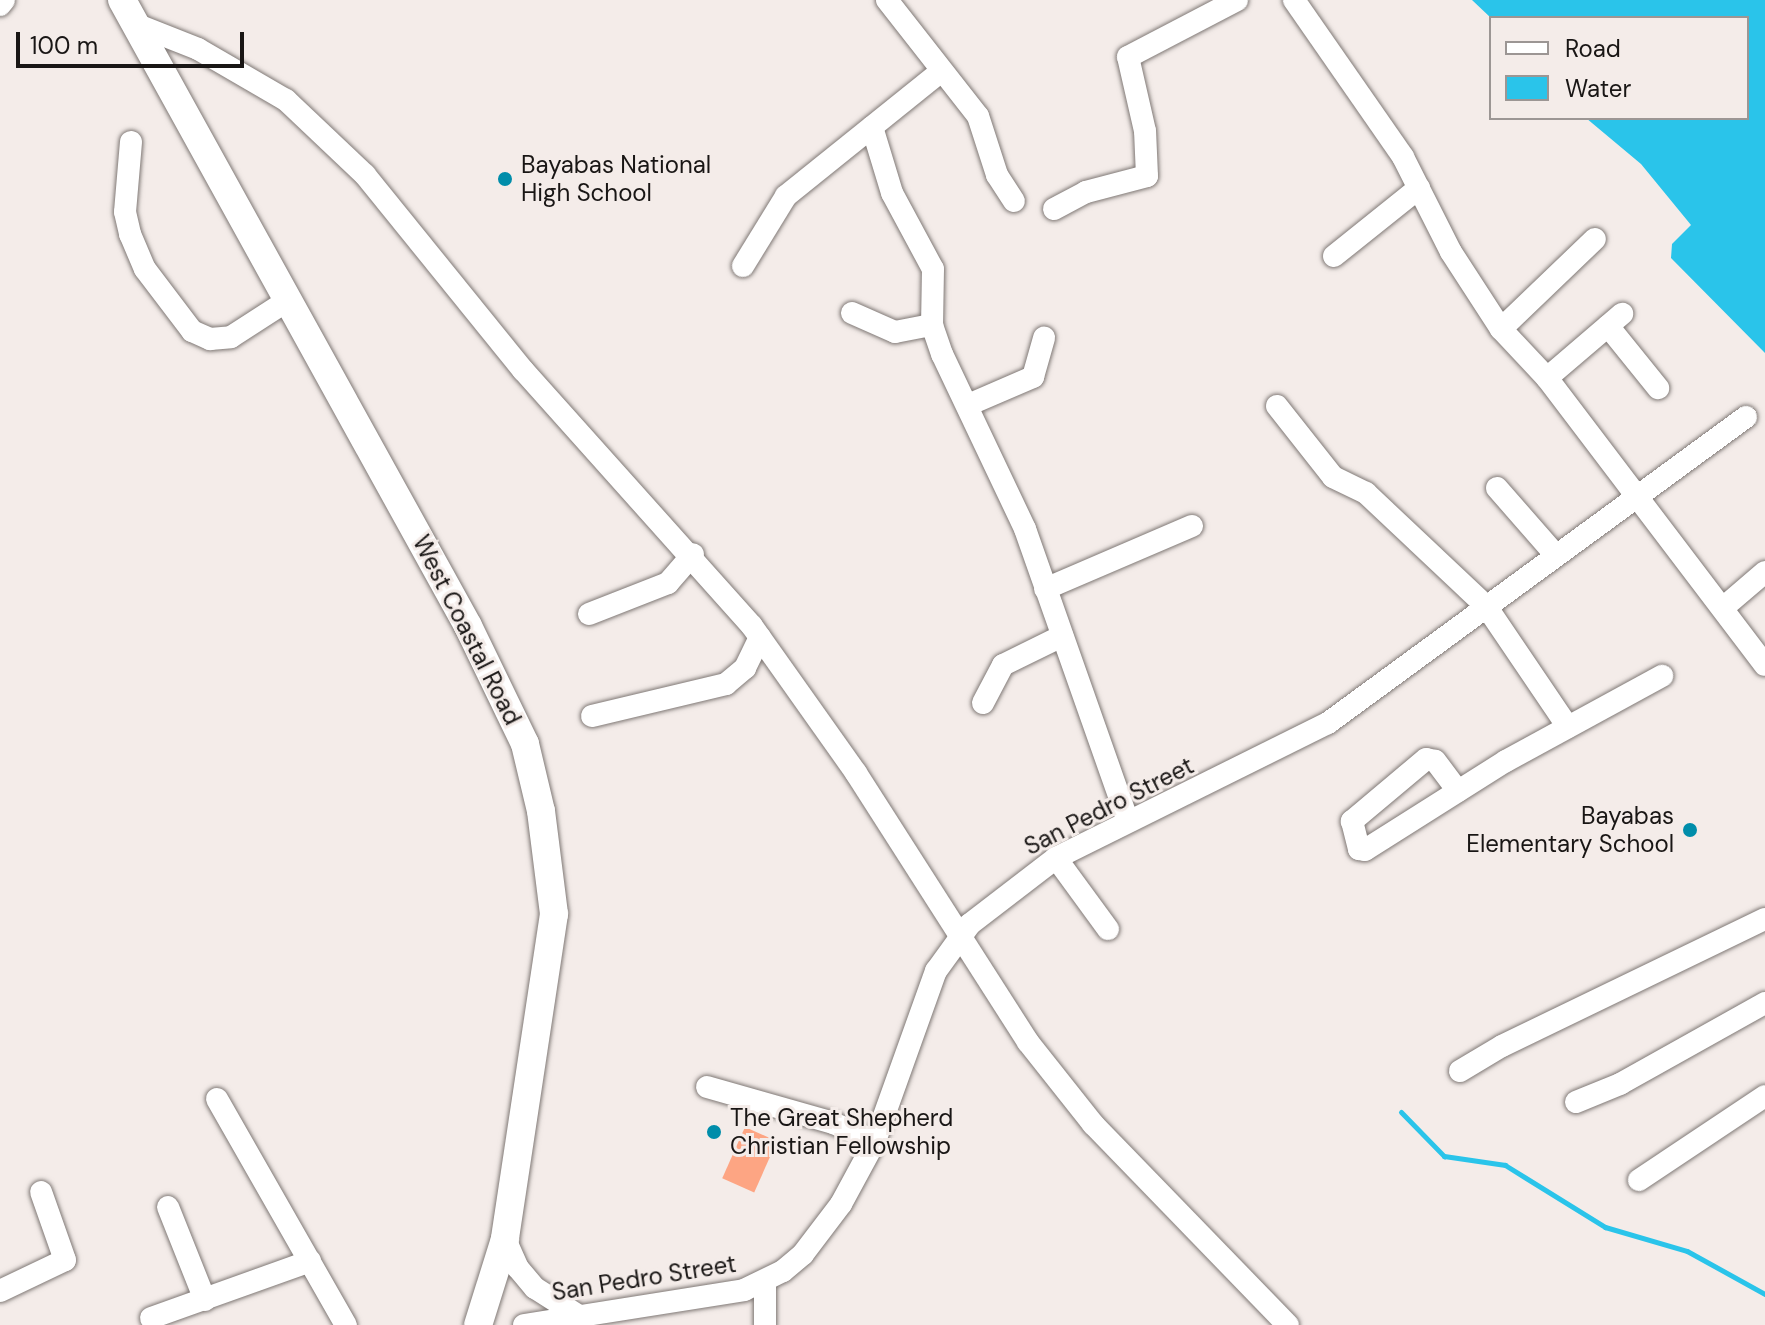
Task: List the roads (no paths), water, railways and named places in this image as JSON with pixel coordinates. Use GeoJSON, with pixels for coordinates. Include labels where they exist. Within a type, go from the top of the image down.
{"type":"FeatureCollection","features":[{"type":"Feature","properties":{"kind":"main road","name":"West Coastal Road"},"geometry":{"type":"LineString","coordinates":[[128,12],[290,299],[498,683],[525,744],[541,811],[554,914],[505,1239],[478,1325]]}},
{"type":"Feature","properties":{"kind":"street"},"geometry":{"type":"LineString","coordinates":[[887,0],[940,72],[978,116],[997,175],[1014,201]]}},
{"type":"Feature","properties":{"kind":"street"},"geometry":{"type":"LineString","coordinates":[[1054,209],[1086,192],[1147,176],[1145,131],[1128,57],[1237,0]]}},
{"type":"Feature","properties":{"kind":"street"},"geometry":{"type":"LineString","coordinates":[[1294,0],[1419,188],[1451,252],[1501,329],[1547,378],[1638,493],[1765,665]]}},
{"type":"Feature","properties":{"kind":"street"},"geometry":{"type":"LineString","coordinates":[[128,12],[243,72],[322,130],[571,425],[693,554],[760,637],[856,773],[958,937],[1028,1042],[1093,1124],[1288,1325]]}},
{"type":"Feature","properties":{"kind":"street"},"geometry":{"type":"LineString","coordinates":[[743,266],[786,196],[940,72]]}},
{"type":"Feature","properties":{"kind":"street"},"geometry":{"type":"LineString","coordinates":[[872,127],[892,193],[933,269],[932,325],[1025,529],[1128,821]]}},
{"type":"Feature","properties":{"kind":"street"},"geometry":{"type":"LineString","coordinates":[[131,142],[125,212],[130,234],[145,269],[192,331],[210,339],[231,337],[290,299]]}},
{"type":"Feature","properties":{"kind":"street"},"geometry":{"type":"LineString","coordinates":[[1334,256],[1419,188]]}},
{"type":"Feature","properties":{"kind":"street"},"geometry":{"type":"LineString","coordinates":[[1501,329],[1595,239]]}},
{"type":"Feature","properties":{"kind":"street"},"geometry":{"type":"LineString","coordinates":[[852,313],[895,332],[932,325]]}},
{"type":"Feature","properties":{"kind":"street"},"geometry":{"type":"LineString","coordinates":[[1547,378],[1615,320],[1658,388]]}},
{"type":"Feature","properties":{"kind":"street"},"geometry":{"type":"LineString","coordinates":[[968,405],[1033,377],[1044,338]]}},
{"type":"Feature","properties":{"kind":"street"},"geometry":{"type":"LineString","coordinates":[[1277,406],[1333,477],[1366,493],[1486,606],[1568,727]]}},
{"type":"Feature","properties":{"kind":"street","name":"San Pedro Street"},"geometry":{"type":"LineString","coordinates":[[524,1325],[765,1284],[803,1254],[841,1204],[875,1141],[928,989],[958,937],[1056,858],[1328,723],[1554,553],[1746,417]]}},
{"type":"Feature","properties":{"kind":"street"},"geometry":{"type":"LineString","coordinates":[[1497,488],[1554,553]]}},
{"type":"Feature","properties":{"kind":"street"},"geometry":{"type":"LineString","coordinates":[[1045,589],[1192,526]]}},
{"type":"Feature","properties":{"kind":"street"},"geometry":{"type":"LineString","coordinates":[[589,614],[668,583],[693,554]]}},
{"type":"Feature","properties":{"kind":"street"},"geometry":{"type":"LineString","coordinates":[[1724,607],[1765,572]]}},
{"type":"Feature","properties":{"kind":"street"},"geometry":{"type":"LineString","coordinates":[[983,703],[1003,665],[1062,636]]}},
{"type":"Feature","properties":{"kind":"street"},"geometry":{"type":"LineString","coordinates":[[592,716],[726,684],[745,668],[760,637]]}},
{"type":"Feature","properties":{"kind":"street"},"geometry":{"type":"LineString","coordinates":[[1458,791],[1435,761],[1426,759],[1352,821],[1359,849],[1365,850],[1458,791],[1662,676]]}},
{"type":"Feature","properties":{"kind":"street"},"geometry":{"type":"LineString","coordinates":[[1056,858],[1108,929]]}},
{"type":"Feature","properties":{"kind":"street"},"geometry":{"type":"LineString","coordinates":[[1460,1071],[1502,1046],[1765,919]]}},
{"type":"Feature","properties":{"kind":"street"},"geometry":{"type":"LineString","coordinates":[[1576,1102],[1642,1072],[1765,1003]]}},
{"type":"Feature","properties":{"kind":"street"},"geometry":{"type":"LineString","coordinates":[[707,1087],[833,1123],[875,1141]]}},
{"type":"Feature","properties":{"kind":"street"},"geometry":{"type":"LineString","coordinates":[[1639,1180],[1765,1096]]}},
{"type":"Feature","properties":{"kind":"street"},"geometry":{"type":"LineString","coordinates":[[217,1099],[346,1325]]}},
{"type":"Feature","properties":{"kind":"street"},"geometry":{"type":"LineString","coordinates":[[0,1291],[65,1260],[41,1192]]}},
{"type":"Feature","properties":{"kind":"street"},"geometry":{"type":"LineString","coordinates":[[168,1207],[205,1300]]}},
{"type":"Feature","properties":{"kind":"street"},"geometry":{"type":"LineString","coordinates":[[505,1239],[518,1268],[535,1288],[577,1314]]}},
{"type":"Feature","properties":{"kind":"street"},"geometry":{"type":"LineString","coordinates":[[151,1318],[310,1261]]}},
{"type":"Feature","properties":{"kind":"street"},"geometry":{"type":"LineString","coordinates":[[765,1284],[765,1325]]}},
{"type":"Feature","properties":{"kind":"water"},"geometry":{"type":"Polygon","coordinates":[[[1472,0],[1765,0],[1765,353],[1671,258],[1672,244],[1691,225],[1641,164],[1588,120],[1749,120],[1749,16],[1489,16],[1472,0]]]}},
{"type":"Feature","properties":{"kind":"waterway"},"geometry":{"type":"LineString","coordinates":[[1401,1112],[1444,1156],[1505,1165],[1605,1227],[1687,1251],[1765,1294]]}},
{"type":"Feature","properties":{"kind":"place","name":"Bayabas National High School"},"geometry":{"type":"Point","coordinates":[505,179]}},
{"type":"Feature","properties":{"kind":"place","name":"Bayabas Elementary School"},"geometry":{"type":"Point","coordinates":[1690,830]}},
{"type":"Feature","properties":{"kind":"place","name":"The Great Shepherd Christian Fellowship"},"geometry":{"type":"Point","coordinates":[714,1132]}}]}
